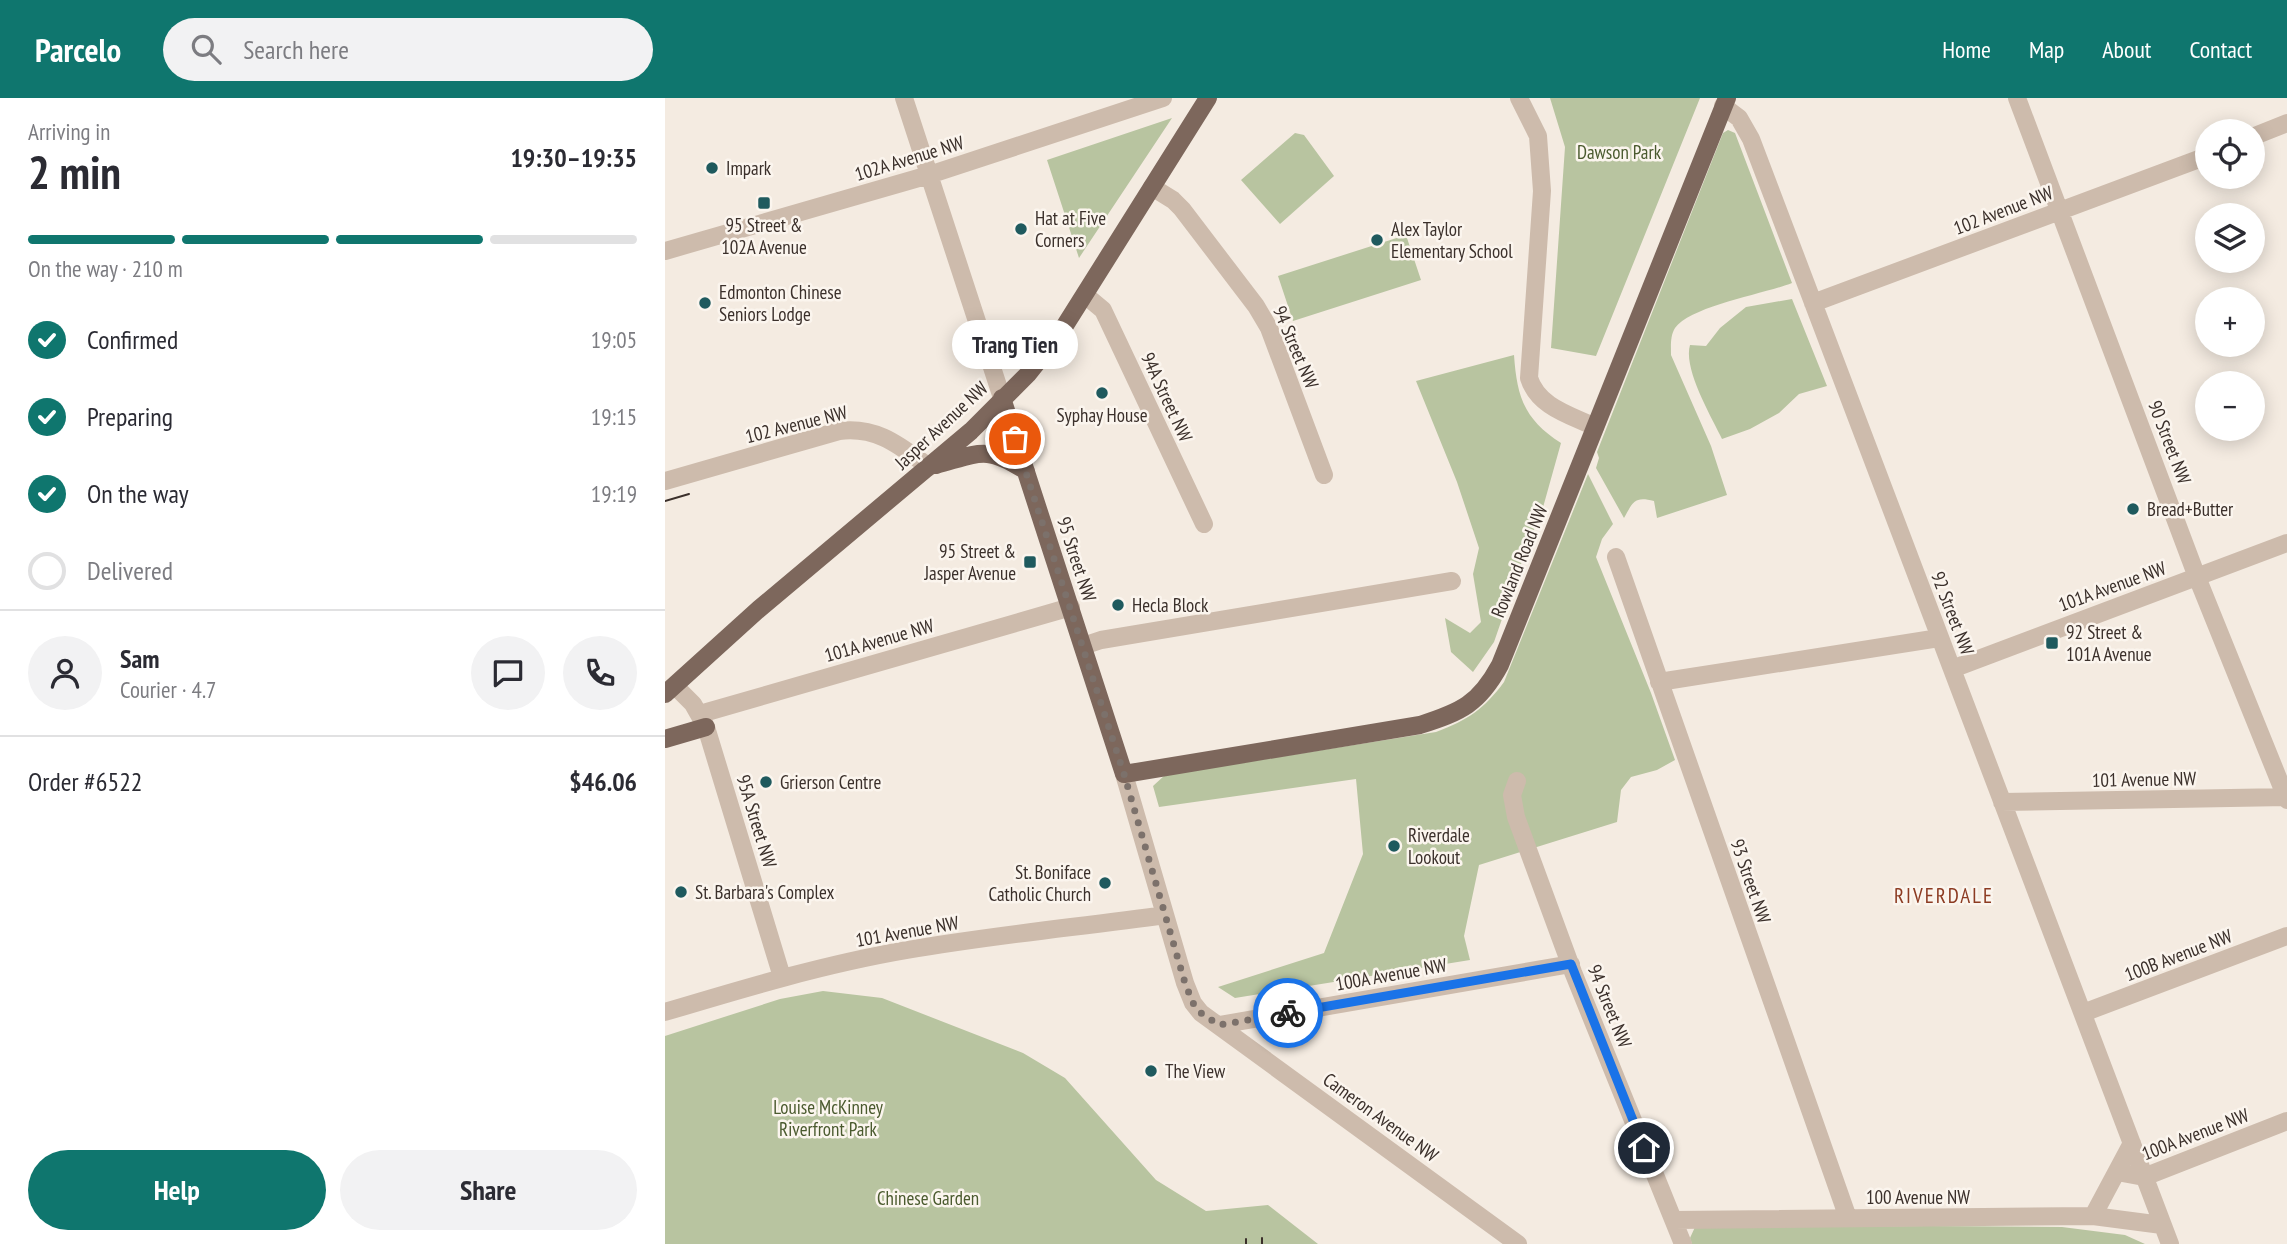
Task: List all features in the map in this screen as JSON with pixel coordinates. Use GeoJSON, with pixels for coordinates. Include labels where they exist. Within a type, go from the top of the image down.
{"type":"FeatureCollection","features":[{"type":"Feature","properties":{"kind":"main road","name":"Jasper Avenue NW"},"geometry":{"type":"LineString","coordinates":[[670,690],[759,609],[971,431],[1028,374],[1053,343],[1085,295],[1208,98]]}},
{"type":"Feature","properties":{"kind":"main road","name":"Rowland Road NW"},"geometry":{"type":"LineString","coordinates":[[1124,774],[1420,725],[1453,714],[1478,696],[1500,665],[1725,102]]}},
{"type":"Feature","properties":{"kind":"main road","name":"95 Street NW"},"geometry":{"type":"LineString","coordinates":[[1002,398],[1124,774]]}},
{"type":"Feature","properties":{"kind":"main road"},"geometry":{"type":"LineString","coordinates":[[929,467],[977,453],[991,453],[1004,457],[1026,471]]}},
{"type":"Feature","properties":{"kind":"main road"},"geometry":{"type":"LineString","coordinates":[[665,739],[703,720]]}},
{"type":"Feature","properties":{"kind":"street","name":"95 Street NW"},"geometry":{"type":"LineString","coordinates":[[904,98],[1002,398]]}},
{"type":"Feature","properties":{"kind":"street","name":"102A Avenue NW"},"geometry":{"type":"LineString","coordinates":[[665,251],[929,175],[1163,98]]}},
{"type":"Feature","properties":{"kind":"street"},"geometry":{"type":"LineString","coordinates":[[1519,98],[1538,136],[1542,191],[1529,378],[1532,390],[1539,399],[1595,427]]}},
{"type":"Feature","properties":{"kind":"street","name":"90 Street NW"},"geometry":{"type":"LineString","coordinates":[[2017,98],[2197,577],[2287,798]]}},
{"type":"Feature","properties":{"kind":"street","name":"92 Street NW"},"geometry":{"type":"LineString","coordinates":[[1725,102],[1739,118],[1751,139],[2170,1244]]}},
{"type":"Feature","properties":{"kind":"street"},"geometry":{"type":"LineString","coordinates":[[2265,132],[2287,123]]}},
{"type":"Feature","properties":{"kind":"street","name":"102 Avenue NW"},"geometry":{"type":"LineString","coordinates":[[1813,303],[2195,161]]}},
{"type":"Feature","properties":{"kind":"street","name":"94 Street NW"},"geometry":{"type":"LineString","coordinates":[[1152,187],[1182,209],[1256,306],[1273,338],[1324,475]]}},
{"type":"Feature","properties":{"kind":"street","name":"94A Street NW"},"geometry":{"type":"LineString","coordinates":[[1085,295],[1103,310],[1204,524]]}},
{"type":"Feature","properties":{"kind":"street","name":"102 Avenue NW"},"geometry":{"type":"LineString","coordinates":[[665,481],[839,431],[855,429],[888,439],[929,467]]}},
{"type":"Feature","properties":{"kind":"street","name":"101A Avenue NW"},"geometry":{"type":"LineString","coordinates":[[1952,670],[2287,543]]}},
{"type":"Feature","properties":{"kind":"street","name":"93 Street NW"},"geometry":{"type":"LineString","coordinates":[[1616,557],[1848,1218]]}},
{"type":"Feature","properties":{"kind":"street"},"geometry":{"type":"LineString","coordinates":[[1083,646],[1114,638],[1452,581]]}},
{"type":"Feature","properties":{"kind":"street","name":"101A Avenue NW"},"geometry":{"type":"LineString","coordinates":[[703,720],[1071,607]]}},
{"type":"Feature","properties":{"kind":"street"},"geometry":{"type":"LineString","coordinates":[[1660,682],[1939,638]]}},
{"type":"Feature","properties":{"kind":"street","name":"95A Street NW"},"geometry":{"type":"LineString","coordinates":[[670,690],[703,720],[782,977]]}},
{"type":"Feature","properties":{"kind":"street","name":"95 Street NW"},"geometry":{"type":"LineString","coordinates":[[1124,774],[1193,1003],[1201,1013],[1219,1025]]}},
{"type":"Feature","properties":{"kind":"street","name":"94 Street NW"},"geometry":{"type":"LineString","coordinates":[[1517,780],[1512,795],[1516,817],[1571,964],[1683,1244]]}},
{"type":"Feature","properties":{"kind":"street","name":"101 Avenue NW"},"geometry":{"type":"LineString","coordinates":[[2003,802],[2287,798]]}},
{"type":"Feature","properties":{"kind":"street","name":"101 Avenue NW"},"geometry":{"type":"LineString","coordinates":[[665,1012],[782,977],[906,950],[1165,915]]}},
{"type":"Feature","properties":{"kind":"street","name":"100B Avenue NW"},"geometry":{"type":"LineString","coordinates":[[2083,1013],[2287,936]]}},
{"type":"Feature","properties":{"kind":"street","name":"100A Avenue NW"},"geometry":{"type":"LineString","coordinates":[[1219,1025],[1571,964]]}},
{"type":"Feature","properties":{"kind":"street","name":"Cameron Avenue NW"},"geometry":{"type":"LineString","coordinates":[[1219,1025],[1518,1244]]}},
{"type":"Feature","properties":{"kind":"street","name":"100A Avenue NW"},"geometry":{"type":"LineString","coordinates":[[2117,1172],[2144,1177],[2287,1121]]}},
{"type":"Feature","properties":{"kind":"street"},"geometry":{"type":"LineString","coordinates":[[2093,1216],[2132,1143]]}},
{"type":"Feature","properties":{"kind":"street","name":"100 Avenue NW"},"geometry":{"type":"LineString","coordinates":[[1674,1220],[2093,1216],[2162,1225]]}},
{"type":"Feature","properties":{"kind":"green space","name":"Dawson Park"},"geometry":{"type":"Polygon","coordinates":[[[1550,98],[1700,98],[1596,356],[1551,348],[1565,147],[1550,98]]]}},
{"type":"Feature","properties":{"kind":"green space"},"geometry":{"type":"Polygon","coordinates":[[[1172,118],[1079,258],[1047,160],[1172,118]]]}},
{"type":"Feature","properties":{"kind":"green space"},"geometry":{"type":"Polygon","coordinates":[[[1728,130],[1735,133],[1792,283],[1696,313],[1683,320],[1672,334],[1671,355],[1711,446],[1727,495],[1657,518],[1654,501],[1642,499],[1632,504],[1624,518],[1596,468],[1599,458],[1597,452],[1723,133],[1728,130]]]}},
{"type":"Feature","properties":{"kind":"green space"},"geometry":{"type":"Polygon","coordinates":[[[1295,133],[1304,135],[1334,176],[1280,224],[1241,180],[1295,133]]]}},
{"type":"Feature","properties":{"kind":"green space"},"geometry":{"type":"Polygon","coordinates":[[[1406,235],[1421,280],[1293,321],[1278,276],[1406,235]]]}},
{"type":"Feature","properties":{"kind":"green space"},"geometry":{"type":"Polygon","coordinates":[[[1792,299],[1827,386],[1799,394],[1779,413],[1750,429],[1722,439],[1694,379],[1689,355],[1690,345],[1706,346],[1720,328],[1746,307],[1792,299]]]}},
{"type":"Feature","properties":{"kind":"green space"},"geometry":{"type":"Polygon","coordinates":[[[1514,355],[1517,383],[1525,406],[1538,425],[1561,443],[1542,511],[1494,642],[1473,672],[1451,652],[1445,618],[1470,633],[1481,622],[1473,574],[1479,548],[1457,482],[1416,381],[1514,355]]]}},
{"type":"Feature","properties":{"kind":"green space"},"geometry":{"type":"Polygon","coordinates":[[[1588,474],[1613,524],[1602,539],[1596,557],[1675,760],[1657,770],[1631,777],[1621,790],[1617,822],[1479,865],[1464,936],[1470,960],[1235,998],[1218,987],[1324,953],[1363,854],[1356,779],[1159,807],[1153,786],[1165,775],[1436,732],[1475,713],[1504,682],[1588,474]]]}},
{"type":"Feature","properties":{"kind":"green space","name":"Louise McKinney Riverfront Park"},"geometry":{"type":"Polygon","coordinates":[[[823,991],[882,998],[1023,1053],[1065,1078],[1156,1180],[1206,1211],[1268,1205],[1318,1244],[665,1244],[665,1036],[780,999],[823,991]]]}},
{"type":"Feature","properties":{"kind":"green space"},"geometry":{"type":"Polygon","coordinates":[[[1695,1227],[2062,1227],[2125,1235],[2145,1244],[1692,1244],[1690,1238],[1695,1227]]]}},
{"type":"Feature","properties":{"kind":"tram line"},"geometry":{"type":"LineString","coordinates":[[665,501],[689,494]]}},
{"type":"Feature","properties":{"kind":"tram line"},"geometry":{"type":"LineString","coordinates":[[1262,1238],[1262,1244]]}},
{"type":"Feature","properties":{"kind":"tram line"},"geometry":{"type":"LineString","coordinates":[[1246,1239],[1246,1244]]}},
{"type":"Feature","properties":{"kind":"way so far"},"geometry":{"type":"LineString","coordinates":[[1015,439],[1124,774],[1193,1003],[1209,1020],[1219,1025],[1288,1013]]}},
{"type":"Feature","properties":{"kind":"place","name":"Impark"},"geometry":{"type":"Point","coordinates":[712,168]}},
{"type":"Feature","properties":{"kind":"place","name":"95 Street & 102A Avenue"},"geometry":{"type":"Point","coordinates":[764,203]}},
{"type":"Feature","properties":{"kind":"place","name":"Hat at Five Corners"},"geometry":{"type":"Point","coordinates":[1021,229]}},
{"type":"Feature","properties":{"kind":"place","name":"Alex Taylor Elementary School"},"geometry":{"type":"Point","coordinates":[1377,240]}},
{"type":"Feature","properties":{"kind":"place","name":"Edmonton Chinese Seniors Lodge"},"geometry":{"type":"Point","coordinates":[705,303]}},
{"type":"Feature","properties":{"kind":"place","name":"Syphay House"},"geometry":{"type":"Point","coordinates":[1102,393]}},
{"type":"Feature","properties":{"kind":"place","name":"Trang Tien"},"geometry":{"type":"Point","coordinates":[1015,439]}},
{"type":"Feature","properties":{"kind":"place","name":"Bread+Butter"},"geometry":{"type":"Point","coordinates":[2133,509]}},
{"type":"Feature","properties":{"kind":"place","name":"95 Street & Jasper Avenue"},"geometry":{"type":"Point","coordinates":[1030,562]}},
{"type":"Feature","properties":{"kind":"place","name":"Hecla Block"},"geometry":{"type":"Point","coordinates":[1118,605]}},
{"type":"Feature","properties":{"kind":"place","name":"92 Street & 101A Avenue"},"geometry":{"type":"Point","coordinates":[2052,643]}},
{"type":"Feature","properties":{"kind":"place","name":"Grierson Centre"},"geometry":{"type":"Point","coordinates":[766,782]}},
{"type":"Feature","properties":{"kind":"place","name":"Riverdale Lookout"},"geometry":{"type":"Point","coordinates":[1394,846]}},
{"type":"Feature","properties":{"kind":"place","name":"St. Boniface Catholic Church"},"geometry":{"type":"Point","coordinates":[1105,883]}},
{"type":"Feature","properties":{"kind":"place","name":"St. Barbara's Complex"},"geometry":{"type":"Point","coordinates":[681,892]}},
{"type":"Feature","properties":{"kind":"place","name":"The View"},"geometry":{"type":"Point","coordinates":[1151,1071]}},
{"type":"Feature","properties":{"kind":"district","name":"RIVERDALE"},"geometry":{"type":"Point","coordinates":[1944,895]}},
{"type":"Feature","properties":{"kind":"route"},"geometry":{"type":"LineString","coordinates":[[1288,1013],[1571,964],[1644,1148]]}},
{"type":"Feature","properties":{"kind":"park label","name":"Chinese Garden"},"geometry":{"type":"Point","coordinates":[928,1198]}}]}
